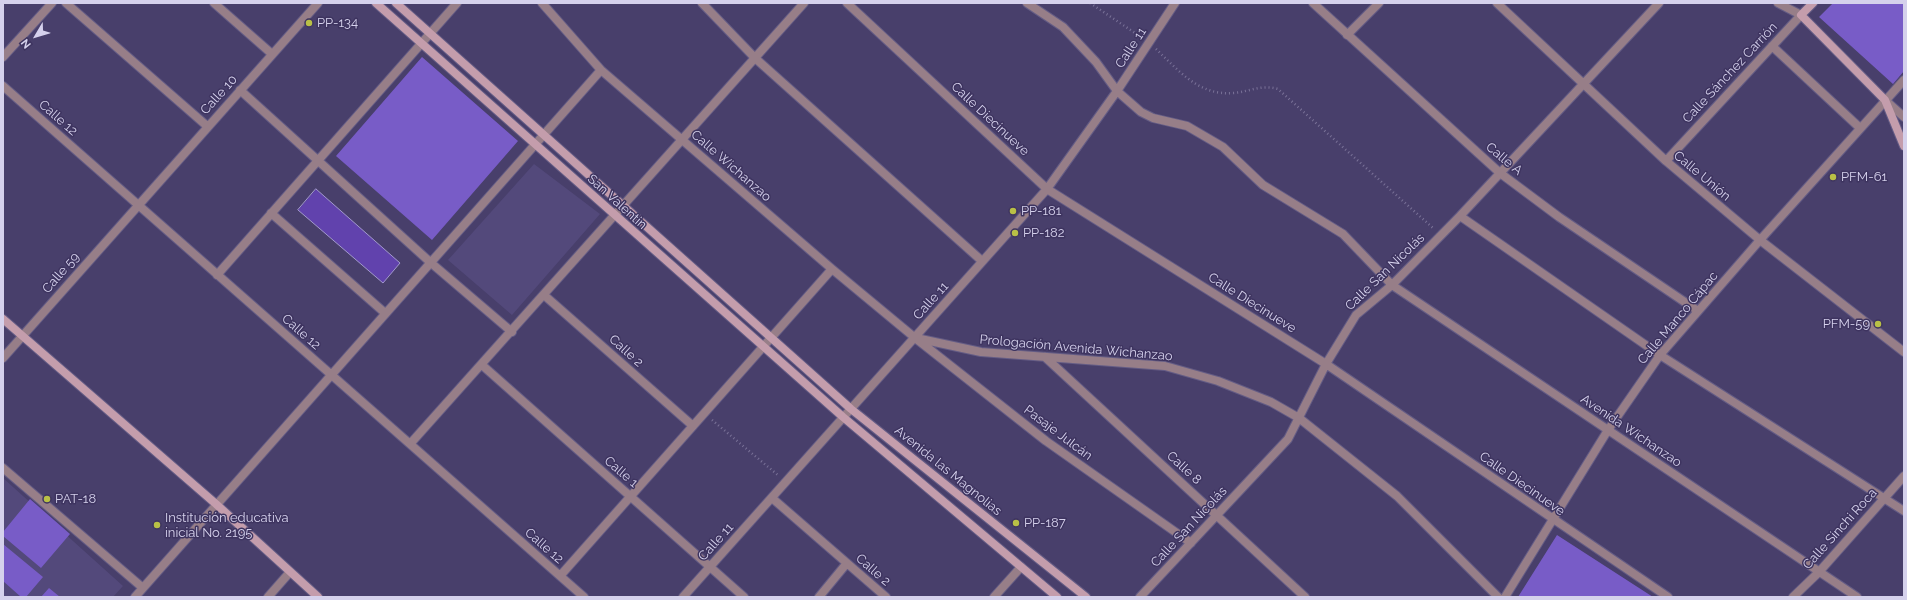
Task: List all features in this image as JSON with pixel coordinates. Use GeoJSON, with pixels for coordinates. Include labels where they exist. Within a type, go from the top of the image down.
{"type":"FeatureCollection","features":[{"type":"Feature","properties":{"kind":"main road","name":"San Valentin"},"geometry":{"type":"LineString","coordinates":[[376,3],[843,417]]}},
{"type":"Feature","properties":{"kind":"main road","name":"San Valentin"},"geometry":{"type":"LineString","coordinates":[[396,3],[851,409]]}},
{"type":"Feature","properties":{"kind":"main road","name":"Calle Sánchez Carrión"},"geometry":{"type":"LineString","coordinates":[[1801,15],[1813,3]]}},
{"type":"Feature","properties":{"kind":"main road"},"geometry":{"type":"LineString","coordinates":[[1801,15],[1885,100],[1904,146]]}},
{"type":"Feature","properties":{"kind":"main road"},"geometry":{"type":"LineString","coordinates":[[3,319],[216,504],[318,597]]}},
{"type":"Feature","properties":{"kind":"main road","name":"Avenida las Magnolias"},"geometry":{"type":"LineString","coordinates":[[851,409],[1086,597]]}},
{"type":"Feature","properties":{"kind":"main road","name":"Avenida las Magnolias"},"geometry":{"type":"LineString","coordinates":[[843,417],[1058,597]]}},
{"type":"Feature","properties":{"kind":"street"},"geometry":{"type":"LineString","coordinates":[[3,58],[52,3]]}},
{"type":"Feature","properties":{"kind":"street"},"geometry":{"type":"LineString","coordinates":[[66,3],[207,126]]}},
{"type":"Feature","properties":{"kind":"street"},"geometry":{"type":"LineString","coordinates":[[214,3],[272,54]]}},
{"type":"Feature","properties":{"kind":"street","name":"Calle 10"},"geometry":{"type":"LineString","coordinates":[[138,204],[318,3]]}},
{"type":"Feature","properties":{"kind":"street"},"geometry":{"type":"LineString","coordinates":[[217,275],[457,3]]}},
{"type":"Feature","properties":{"kind":"street","name":"Calle Wichanzao"},"geometry":{"type":"LineString","coordinates":[[542,3],[601,70],[914,338]]}},
{"type":"Feature","properties":{"kind":"street"},"geometry":{"type":"LineString","coordinates":[[702,3],[755,58],[982,261]]}},
{"type":"Feature","properties":{"kind":"street"},"geometry":{"type":"LineString","coordinates":[[410,444],[512,332],[614,215],[804,3]]}},
{"type":"Feature","properties":{"kind":"street","name":"Calle Diecinueve"},"geometry":{"type":"LineString","coordinates":[[847,3],[1047,188],[1326,364],[1552,520],[1668,597]]}},
{"type":"Feature","properties":{"kind":"street","name":"Avenida Wichanzao"},"geometry":{"type":"LineString","coordinates":[[1027,3],[1063,27],[1096,62],[1117,91],[1141,112],[1153,118],[1187,126],[1223,147],[1263,185],[1343,234],[1392,285],[1857,597]]}},
{"type":"Feature","properties":{"kind":"street","name":"Calle 11"},"geometry":{"type":"LineString","coordinates":[[683,597],[1047,188],[1117,91],[1175,3]]}},
{"type":"Feature","properties":{"kind":"street","name":"Calle A"},"geometry":{"type":"LineString","coordinates":[[1313,3],[1500,173],[1559,217],[1698,311]]}},
{"type":"Feature","properties":{"kind":"street"},"geometry":{"type":"LineString","coordinates":[[1347,35],[1379,3]]}},
{"type":"Feature","properties":{"kind":"street","name":"Calle Unión"},"geometry":{"type":"LineString","coordinates":[[1497,3],[1666,161],[1760,240],[1904,352]]}},
{"type":"Feature","properties":{"kind":"street","name":"Calle San Nicolás"},"geometry":{"type":"LineString","coordinates":[[1140,597],[1288,439],[1326,364],[1356,315],[1392,285],[1441,236],[1659,3]]}},
{"type":"Feature","properties":{"kind":"street"},"geometry":{"type":"LineString","coordinates":[[1778,3],[1801,15]]}},
{"type":"Feature","properties":{"kind":"street","name":"Calle Sánchez Carrión"},"geometry":{"type":"LineString","coordinates":[[1666,161],[1801,15]]}},
{"type":"Feature","properties":{"kind":"street"},"geometry":{"type":"LineString","coordinates":[[1772,46],[1860,128]]}},
{"type":"Feature","properties":{"kind":"street"},"geometry":{"type":"LineString","coordinates":[[135,597],[601,70]]}},
{"type":"Feature","properties":{"kind":"street","name":"Calle Manco Cápac"},"geometry":{"type":"LineString","coordinates":[[1505,597],[1608,430],[1660,355],[1760,240],[1904,80]]}},
{"type":"Feature","properties":{"kind":"street","name":"Calle 12"},"geometry":{"type":"LineString","coordinates":[[3,86],[584,597]]}},
{"type":"Feature","properties":{"kind":"street"},"geometry":{"type":"LineString","coordinates":[[240,90],[430,262],[512,332]]}},
{"type":"Feature","properties":{"kind":"street"},"geometry":{"type":"LineString","coordinates":[[1885,100],[1904,117]]}},
{"type":"Feature","properties":{"kind":"street","name":"Calle 59"},"geometry":{"type":"LineString","coordinates":[[3,358],[138,204]]}},
{"type":"Feature","properties":{"kind":"street"},"geometry":{"type":"LineString","coordinates":[[271,213],[385,313]]}},
{"type":"Feature","properties":{"kind":"street"},"geometry":{"type":"LineString","coordinates":[[1460,216],[1660,355],[1904,510]]}},
{"type":"Feature","properties":{"kind":"street"},"geometry":{"type":"LineString","coordinates":[[560,576],[832,269]]}},
{"type":"Feature","properties":{"kind":"street","name":"Calle 2"},"geometry":{"type":"LineString","coordinates":[[544,295],[693,426]]}},
{"type":"Feature","properties":{"kind":"street","name":"Prologación Avenida Wichanzao"},"geometry":{"type":"LineString","coordinates":[[914,338],[981,352],[1165,366],[1218,381],[1271,402],[1299,418],[1398,496],[1498,597]]}},
{"type":"Feature","properties":{"kind":"street","name":"Pasaje Julcán"},"geometry":{"type":"LineString","coordinates":[[914,338],[1046,441],[1191,543]]}},
{"type":"Feature","properties":{"kind":"street","name":"Calle 8"},"geometry":{"type":"LineString","coordinates":[[1045,357],[1305,597]]}},
{"type":"Feature","properties":{"kind":"street","name":"Calle 1"},"geometry":{"type":"LineString","coordinates":[[482,365],[744,597]]}},
{"type":"Feature","properties":{"kind":"street"},"geometry":{"type":"LineString","coordinates":[[3,468],[143,588]]}},
{"type":"Feature","properties":{"kind":"street","name":"Calle Sinchi Roca"},"geometry":{"type":"LineString","coordinates":[[1793,597],[1819,572],[1904,476]]}},
{"type":"Feature","properties":{"kind":"street","name":"Calle 2"},"geometry":{"type":"LineString","coordinates":[[772,498],[847,563],[882,596]]}},
{"type":"Feature","properties":{"kind":"street"},"geometry":{"type":"LineString","coordinates":[[819,597],[847,563]]}},
{"type":"Feature","properties":{"kind":"street"},"geometry":{"type":"LineString","coordinates":[[994,597],[1021,567]]}},
{"type":"Feature","properties":{"kind":"street"},"geometry":{"type":"LineString","coordinates":[[268,597],[290,572]]}},
{"type":"Feature","properties":{"kind":"path"},"geometry":{"type":"LineString","coordinates":[[1090,3],[1149,42],[1194,84],[1214,91],[1233,93],[1268,86],[1278,88],[1441,236]]}},
{"type":"Feature","properties":{"kind":"path"},"geometry":{"type":"LineString","coordinates":[[704,413],[786,482]]}},
{"type":"Feature","properties":{"kind":"shaded area"},"geometry":{"type":"Polygon","coordinates":[[[1833,3],[1904,3],[1904,71],[1893,84],[1819,17],[1833,3]]]}},
{"type":"Feature","properties":{"kind":"shaded area"},"geometry":{"type":"Polygon","coordinates":[[[422,57],[518,141],[432,240],[336,156],[422,57]]]}},
{"type":"Feature","properties":{"kind":"shaded area"},"geometry":{"type":"Polygon","coordinates":[[[534,164],[600,214],[512,315],[448,260],[534,164]]]}},
{"type":"Feature","properties":{"kind":"shaded area"},"geometry":{"type":"Polygon","coordinates":[[[3,478],[123,586],[113,597],[3,597],[3,478]]]}},
{"type":"Feature","properties":{"kind":"shaded area"},"geometry":{"type":"Polygon","coordinates":[[[30,499],[70,534],[41,568],[3,536],[3,532],[30,499]]]}},
{"type":"Feature","properties":{"kind":"shaded area"},"geometry":{"type":"Polygon","coordinates":[[[1557,535],[1653,597],[1518,597],[1557,535]]]}},
{"type":"Feature","properties":{"kind":"shaded area"},"geometry":{"type":"Polygon","coordinates":[[[3,544],[43,577],[26,597],[21,597],[3,581],[3,544]]]}},
{"type":"Feature","properties":{"kind":"shaded area"},"geometry":{"type":"Polygon","coordinates":[[[49,588],[60,597],[41,597],[49,588]]]}},
{"type":"Feature","properties":{"kind":"building"},"geometry":{"type":"Polygon","coordinates":[[[316,189],[400,263],[383,283],[298,210],[316,189]]]}},
{"type":"Feature","properties":{"kind":"place","name":"PP-134"},"geometry":{"type":"Point","coordinates":[309,23]}},
{"type":"Feature","properties":{"kind":"place","name":"PFM-61"},"geometry":{"type":"Point","coordinates":[1833,177]}},
{"type":"Feature","properties":{"kind":"place","name":"PP-181"},"geometry":{"type":"Point","coordinates":[1013,211]}},
{"type":"Feature","properties":{"kind":"place","name":"PP-182"},"geometry":{"type":"Point","coordinates":[1015,233]}},
{"type":"Feature","properties":{"kind":"place","name":"PFM-59"},"geometry":{"type":"Point","coordinates":[1878,324]}},
{"type":"Feature","properties":{"kind":"place","name":"PAT-18"},"geometry":{"type":"Point","coordinates":[47,499]}},
{"type":"Feature","properties":{"kind":"place","name":"PP-187"},"geometry":{"type":"Point","coordinates":[1016,523]}},
{"type":"Feature","properties":{"kind":"place","name":"Institución educativa inicial No. 2195"},"geometry":{"type":"Point","coordinates":[157,525]}}]}
